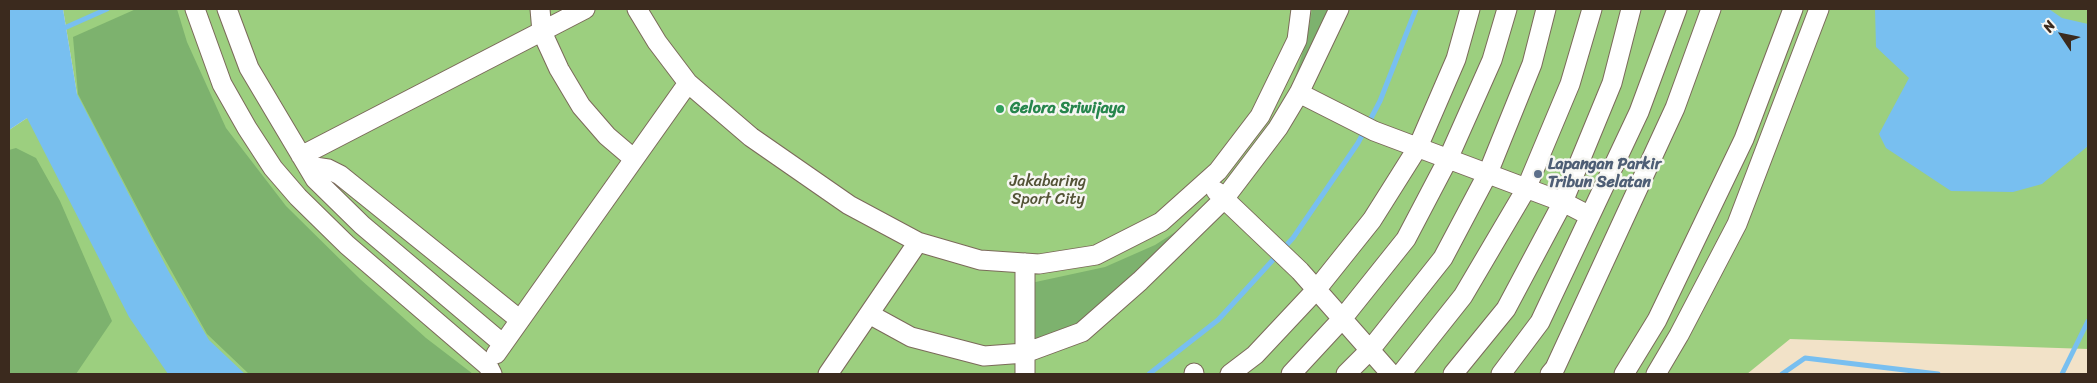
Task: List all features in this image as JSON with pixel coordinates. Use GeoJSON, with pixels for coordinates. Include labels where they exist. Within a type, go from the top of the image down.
{"type":"FeatureCollection","features":[{"type":"Feature","properties":{"kind":"lane"},"geometry":{"type":"LineString","coordinates":[[195,9],[222,84],[273,168],[347,245],[490,370],[503,344],[688,83]]}},
{"type":"Feature","properties":{"kind":"lane"},"geometry":{"type":"LineString","coordinates":[[540,9],[542,32],[559,69],[581,106],[606,136],[634,159]]}},
{"type":"Feature","properties":{"kind":"lane"},"geometry":{"type":"LineString","coordinates":[[304,161],[585,9]]}},
{"type":"Feature","properties":{"kind":"lane"},"geometry":{"type":"LineString","coordinates":[[637,9],[656,42],[688,83],[751,136],[849,205],[918,242],[980,260],[1040,264],[1096,255],[1161,222],[1218,171],[1260,116],[1297,40],[1301,9]]}},
{"type":"Feature","properties":{"kind":"lane"},"geometry":{"type":"LineString","coordinates":[[869,314],[911,337],[984,356],[1025,353],[1082,332],[1140,281],[1224,199],[1278,128],[1298,93],[1339,9]]}},
{"type":"Feature","properties":{"kind":"lane"},"geometry":{"type":"LineString","coordinates":[[1230,374],[1255,355],[1316,290],[1372,220],[1418,147],[1456,59],[1470,9]]}},
{"type":"Feature","properties":{"kind":"lane"},"geometry":{"type":"LineString","coordinates":[[1291,374],[1342,319],[1406,239],[1448,159],[1492,60],[1507,9]]}},
{"type":"Feature","properties":{"kind":"lane"},"geometry":{"type":"LineString","coordinates":[[1346,374],[1370,350],[1443,258],[1488,173],[1532,64],[1546,9]]}},
{"type":"Feature","properties":{"kind":"lane"},"geometry":{"type":"LineString","coordinates":[[1401,374],[1462,296],[1526,188],[1570,84],[1592,9]]}},
{"type":"Feature","properties":{"kind":"lane"},"geometry":{"type":"LineString","coordinates":[[1453,374],[1506,309],[1563,202],[1612,83],[1631,9]]}},
{"type":"Feature","properties":{"kind":"lane"},"geometry":{"type":"LineString","coordinates":[[1501,374],[1540,322],[1639,112],[1675,9]]}},
{"type":"Feature","properties":{"kind":"lane"},"geometry":{"type":"LineString","coordinates":[[1556,372],[1675,108],[1712,9]]}},
{"type":"Feature","properties":{"kind":"lane"},"geometry":{"type":"LineString","coordinates":[[1624,374],[1658,320],[1744,139],[1793,9]]}},
{"type":"Feature","properties":{"kind":"lane"},"geometry":{"type":"LineString","coordinates":[[1656,374],[1679,335],[1737,224],[1820,9]]}},
{"type":"Feature","properties":{"kind":"lane"},"geometry":{"type":"LineString","coordinates":[[203,33],[230,16],[250,68],[315,179],[362,224],[503,344]]}},
{"type":"Feature","properties":{"kind":"lane"},"geometry":{"type":"LineString","coordinates":[[1298,93],[1374,131],[1563,202],[1590,216]]}},
{"type":"Feature","properties":{"kind":"lane"},"geometry":{"type":"LineString","coordinates":[[1260,116],[1278,128]]}},
{"type":"Feature","properties":{"kind":"lane"},"geometry":{"type":"LineString","coordinates":[[304,161],[340,175],[520,320]]}},
{"type":"Feature","properties":{"kind":"lane"},"geometry":{"type":"LineString","coordinates":[[1206,182],[1300,271],[1392,374]]}},
{"type":"Feature","properties":{"kind":"lane"},"geometry":{"type":"LineString","coordinates":[[828,374],[918,242]]}},
{"type":"Feature","properties":{"kind":"lane"},"geometry":{"type":"LineString","coordinates":[[1024,374],[1025,263]]}},
{"type":"Feature","properties":{"kind":"green space","name":"Jakabaring Sport City"},"geometry":{"type":"Polygon","coordinates":[[[63,9],[2088,9],[2088,349],[1790,339],[1747,374],[9,374],[9,130],[27,118],[77,94],[63,9]]]}},
{"type":"Feature","properties":{"kind":"green space"},"geometry":{"type":"Polygon","coordinates":[[[136,9],[177,9],[187,42],[226,128],[286,206],[360,279],[426,338],[473,374],[249,374],[207,334],[154,240],[78,94],[73,37],[136,9]]]}},
{"type":"Feature","properties":{"kind":"green space"},"geometry":{"type":"Polygon","coordinates":[[[1312,9],[1337,9],[1292,88],[1307,38],[1312,9]]]}},
{"type":"Feature","properties":{"kind":"green space"},"geometry":{"type":"Polygon","coordinates":[[[16,148],[36,158],[60,201],[112,321],[76,374],[9,374],[9,150],[16,148]]]}},
{"type":"Feature","properties":{"kind":"green space"},"geometry":{"type":"Polygon","coordinates":[[[1202,215],[1085,327],[1030,344],[1031,283],[1105,267],[1155,245],[1202,215]]]}},
{"type":"Feature","properties":{"kind":"water"},"geometry":{"type":"Polygon","coordinates":[[[9,9],[63,9],[77,94],[169,272],[209,340],[245,374],[168,374],[129,317],[27,118],[9,130],[9,9]]]}},
{"type":"Feature","properties":{"kind":"water"},"geometry":{"type":"Polygon","coordinates":[[[1875,9],[2049,9],[2062,18],[2088,24],[2088,146],[2042,184],[2013,192],[1951,191],[1886,148],[1879,134],[1909,78],[1876,47],[1875,9]]]}},
{"type":"Feature","properties":{"kind":"waterway"},"geometry":{"type":"LineString","coordinates":[[62,29],[107,9]]}},
{"type":"Feature","properties":{"kind":"waterway"},"geometry":{"type":"LineString","coordinates":[[1149,374],[1218,320],[1293,238],[1358,143],[1380,101],[1416,9]]}},
{"type":"Feature","properties":{"kind":"waterway"},"geometry":{"type":"LineString","coordinates":[[2062,374],[2088,321]]}},
{"type":"Feature","properties":{"kind":"waterway"},"geometry":{"type":"LineString","coordinates":[[1782,374],[1805,358],[1938,374]]}},
{"type":"Feature","properties":{"kind":"place","name":"Gelora Sriwijaya"},"geometry":{"type":"Point","coordinates":[1000,109]}},
{"type":"Feature","properties":{"kind":"place","name":"Lapangan Parkir Tribun Selatan"},"geometry":{"type":"Point","coordinates":[1538,174]}}]}
